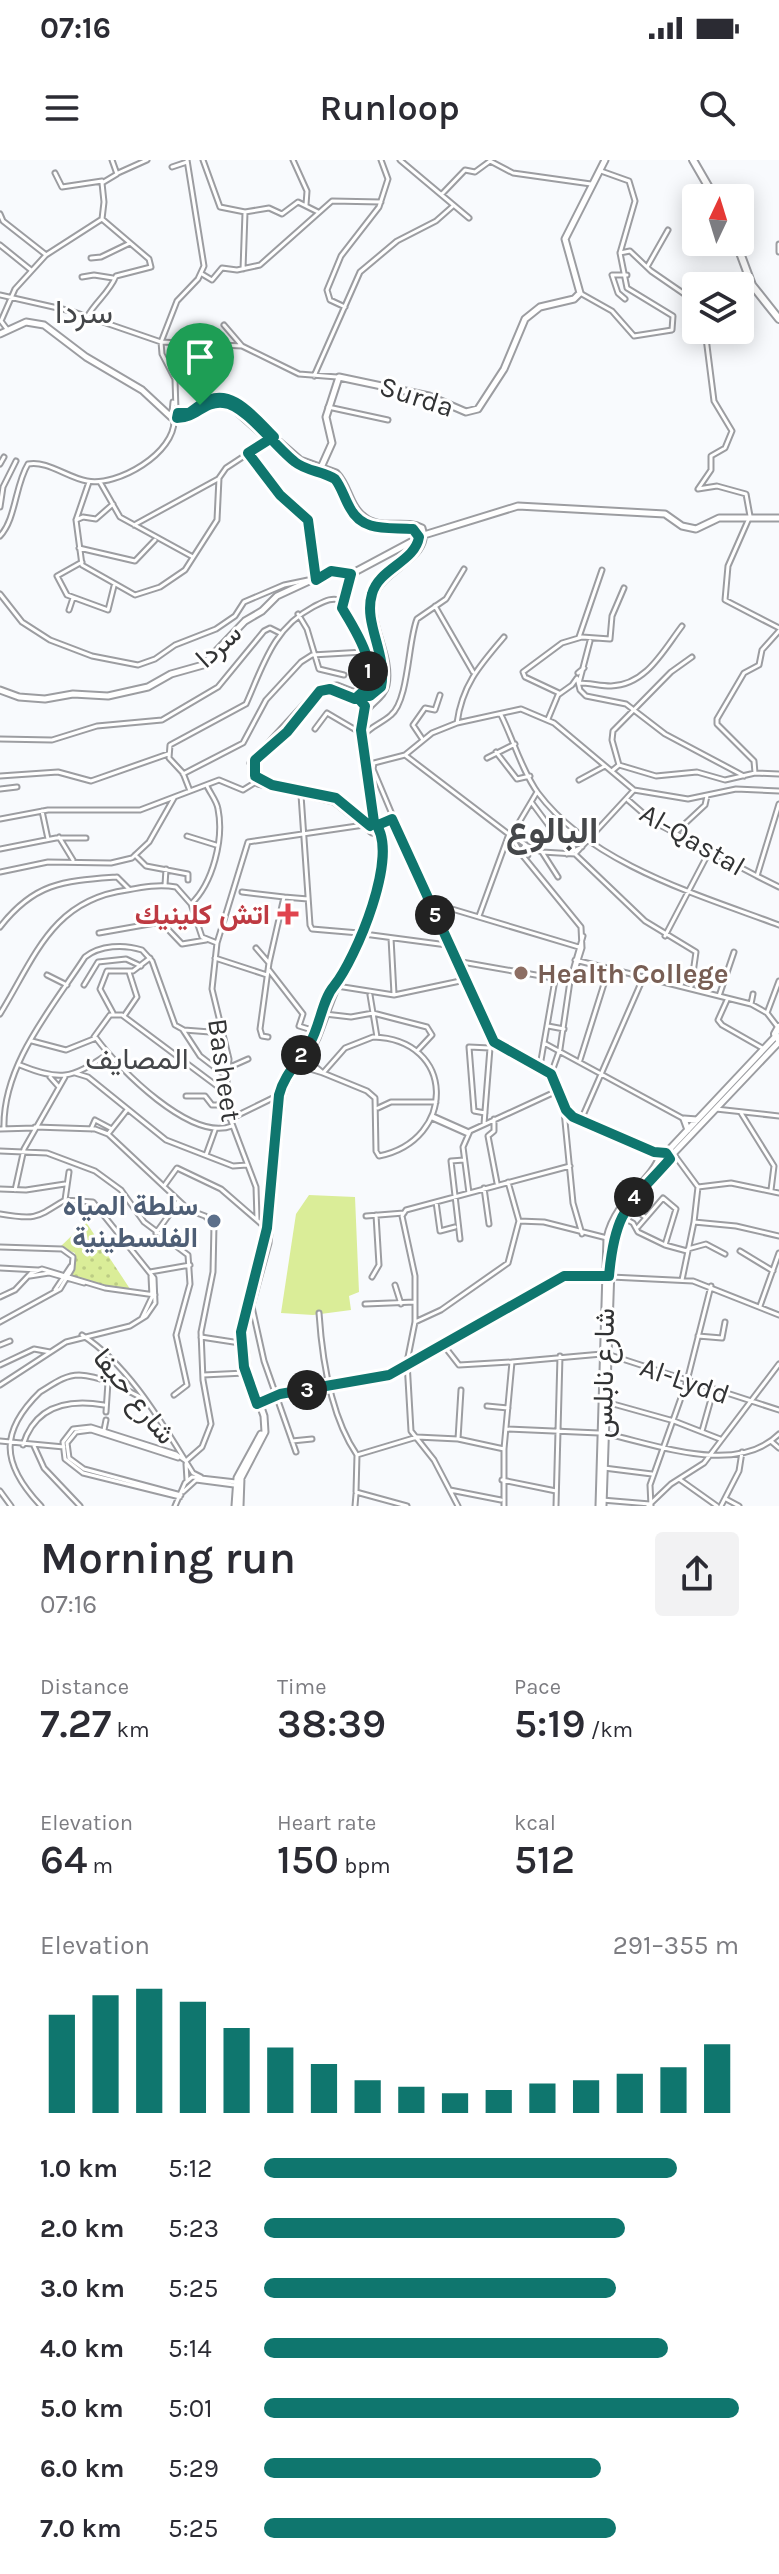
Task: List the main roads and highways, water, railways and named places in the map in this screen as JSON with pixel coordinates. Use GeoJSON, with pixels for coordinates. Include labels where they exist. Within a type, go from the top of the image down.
{"type":"FeatureCollection","features":[{"type":"Feature","properties":{"kind":"main road","name":"Surda"},"geometry":{"type":"LineString","coordinates":[[324,460],[332,443],[325,422],[339,377],[374,382],[474,412],[504,369],[525,319],[540,307],[574,299],[580,293],[565,239],[605,160]]}},
{"type":"Feature","properties":{"kind":"main road"},"geometry":{"type":"LineString","coordinates":[[693,160],[707,184]]}},
{"type":"Feature","properties":{"kind":"main road"},"geometry":{"type":"LineString","coordinates":[[741,256],[752,285],[779,319]]}},
{"type":"Feature","properties":{"kind":"main road"},"geometry":{"type":"LineString","coordinates":[[0,334],[26,322],[44,325],[86,357],[119,373],[174,412],[193,416],[210,404],[227,403],[272,438],[335,479],[350,509],[363,522],[376,528],[413,529],[422,535]]}},
{"type":"Feature","properties":{"kind":"main road"},"geometry":{"type":"LineString","coordinates":[[156,401],[174,412]]}},
{"type":"Feature","properties":{"kind":"main road"},"geometry":{"type":"LineString","coordinates":[[272,438],[296,464],[332,471]]}},
{"type":"Feature","properties":{"kind":"main road"},"geometry":{"type":"LineString","coordinates":[[311,465],[324,460]]}},
{"type":"Feature","properties":{"kind":"main road"},"geometry":{"type":"LineString","coordinates":[[320,470],[324,460]]}},
{"type":"Feature","properties":{"kind":"main road"},"geometry":{"type":"LineString","coordinates":[[324,460],[342,479],[353,506],[366,519],[422,535]]}},
{"type":"Feature","properties":{"kind":"main road"},"geometry":{"type":"LineString","coordinates":[[364,714],[386,685],[385,653],[375,616],[376,593],[422,535],[504,508],[531,505],[665,514],[682,526],[696,529],[719,518],[779,518]]}},
{"type":"Feature","properties":{"kind":"main road"},"geometry":{"type":"LineString","coordinates":[[257,781],[255,760],[287,732],[302,708],[326,689],[355,699],[372,695],[382,684],[382,653],[372,622],[372,594],[386,572],[416,546],[422,535]]}},
{"type":"Feature","properties":{"kind":"main road","name":"سردا"},"geometry":{"type":"LineString","coordinates":[[0,690],[19,697],[45,699],[73,694],[108,696],[148,687],[171,674],[203,665],[245,621],[262,611],[277,596],[331,571],[351,574],[399,551],[422,535]]}},
{"type":"Feature","properties":{"kind":"main road"},"geometry":{"type":"LineString","coordinates":[[259,1405],[245,1373],[240,1343],[267,1228],[279,1095],[284,1081],[315,1031],[361,934],[383,851],[374,826],[362,735],[365,706],[358,696]]}},
{"type":"Feature","properties":{"kind":"main road"},"geometry":{"type":"LineString","coordinates":[[257,781],[337,802],[374,826]]}},
{"type":"Feature","properties":{"kind":"main road"},"geometry":{"type":"LineString","coordinates":[[257,781],[336,798],[374,826]]}},
{"type":"Feature","properties":{"kind":"main road"},"geometry":{"type":"LineString","coordinates":[[238,1506],[235,1484],[265,1432],[247,1367],[244,1343],[264,1265],[274,1204],[282,1096],[325,1014],[335,986]]}},
{"type":"Feature","properties":{"kind":"main road"},"geometry":{"type":"LineString","coordinates":[[778,1040],[779,1028]]}},
{"type":"Feature","properties":{"kind":"main road","name":"شارع نابلس"},"geometry":{"type":"LineString","coordinates":[[601,1503],[607,1238],[620,1207],[764,1049],[778,1040]]}},
{"type":"Feature","properties":{"kind":"main road","name":"شارع نابلس"},"geometry":{"type":"LineString","coordinates":[[607,1276],[612,1238],[627,1204],[688,1130],[723,1100],[778,1040]]}},
{"type":"Feature","properties":{"kind":"main road"},"geometry":{"type":"LineString","coordinates":[[723,1100],[727,1111]]}},
{"type":"Feature","properties":{"kind":"main road"},"geometry":{"type":"LineString","coordinates":[[688,1130],[684,1119],[698,1120]]}},
{"type":"Feature","properties":{"kind":"main road"},"geometry":{"type":"LineString","coordinates":[[654,1152],[665,1157]]}},
{"type":"Feature","properties":{"kind":"main road","name":"شارع نابلس"},"geometry":{"type":"LineString","coordinates":[[601,1503],[603,1434]]}},
{"type":"Feature","properties":{"kind":"place","name":"اتش كلينيك"},"geometry":{"type":"Point","coordinates":[288,914]}},
{"type":"Feature","properties":{"kind":"place","name":"Health College"},"geometry":{"type":"Point","coordinates":[521,973]}},
{"type":"Feature","properties":{"kind":"place","name":"سلطة المياه الفلسطينية"},"geometry":{"type":"Point","coordinates":[214,1221]}},
{"type":"Feature","properties":{"kind":"district","name":"سردا"},"geometry":{"type":"Point","coordinates":[84,312]}},
{"type":"Feature","properties":{"kind":"district","name":"البالوع"},"geometry":{"type":"Point","coordinates":[552,830]}},
{"type":"Feature","properties":{"kind":"district","name":"المصايف"},"geometry":{"type":"Point","coordinates":[137,1059]}}]}
